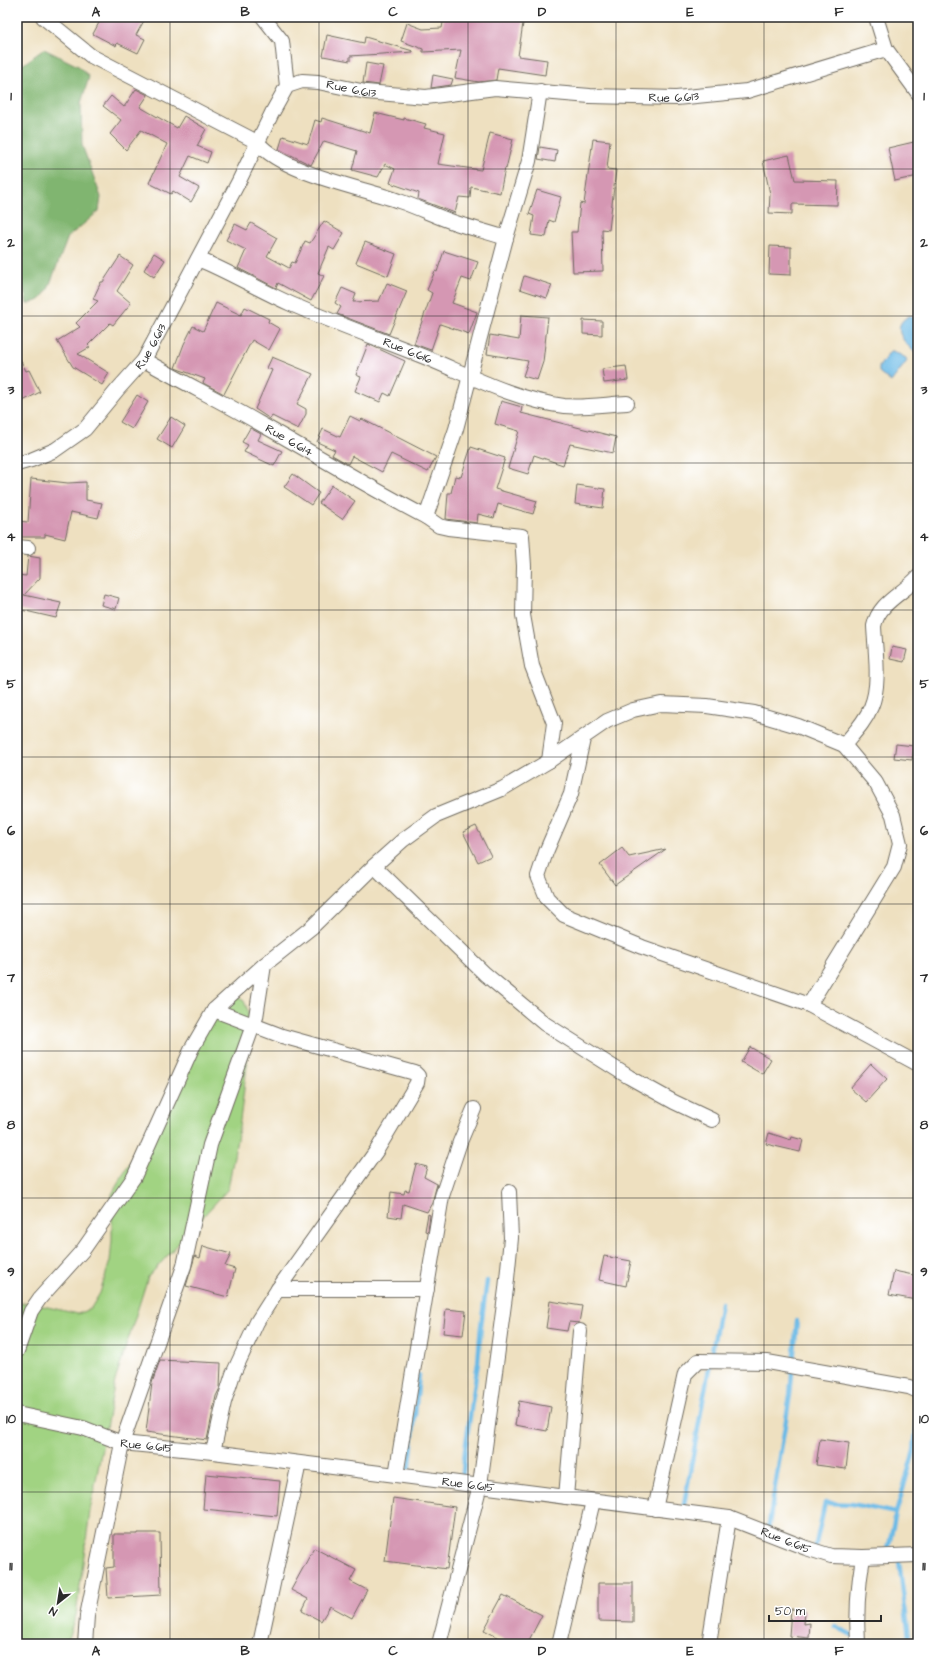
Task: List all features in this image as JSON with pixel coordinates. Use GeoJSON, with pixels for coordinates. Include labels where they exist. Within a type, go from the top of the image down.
{"type":"FeatureCollection","features":[{"type":"Feature","properties":{"kind":"street"},"geometry":{"type":"LineString","coordinates":[[43,17],[91,56],[257,142],[271,156],[317,175],[399,201],[459,224],[506,238]]}},
{"type":"Feature","properties":{"kind":"street"},"geometry":{"type":"LineString","coordinates":[[263,17],[282,41],[288,86]]}},
{"type":"Feature","properties":{"kind":"street"},"geometry":{"type":"LineString","coordinates":[[876,17],[886,49],[918,93]]}},
{"type":"Feature","properties":{"kind":"street","name":"Rue 6.613"},"geometry":{"type":"LineString","coordinates":[[17,464],[55,450],[85,430],[144,360],[198,259],[272,113],[288,86],[302,81],[318,82],[366,92],[426,97],[495,88],[590,96],[676,98],[747,91],[886,49]]}},
{"type":"Feature","properties":{"kind":"street"},"geometry":{"type":"LineString","coordinates":[[428,513],[456,429],[506,238],[529,161],[540,92]]}},
{"type":"Feature","properties":{"kind":"street","name":"Rue 6.616"},"geometry":{"type":"LineString","coordinates":[[198,259],[221,268],[290,304],[530,399],[564,406],[627,403]]}},
{"type":"Feature","properties":{"kind":"street","name":"Rue 6.614"},"geometry":{"type":"LineString","coordinates":[[144,360],[359,479],[402,506],[428,513],[439,526],[522,536],[524,566],[523,615],[532,666],[554,723],[549,761]]}},
{"type":"Feature","properties":{"kind":"street"},"geometry":{"type":"LineString","coordinates":[[844,745],[864,721],[876,690],[874,626],[876,618],[888,601],[911,585],[918,577]]}},
{"type":"Feature","properties":{"kind":"street"},"geometry":{"type":"LineString","coordinates":[[17,1352],[31,1312],[40,1298],[83,1250],[134,1177],[192,1048],[214,1010],[264,965],[312,927],[374,866],[403,840],[436,816],[502,789],[583,739],[607,721],[633,710],[661,704],[706,706],[754,713],[798,726],[844,745],[876,783],[893,815],[900,844],[894,867],[810,1005]]}},
{"type":"Feature","properties":{"kind":"street"},"geometry":{"type":"LineString","coordinates":[[583,739],[571,794],[546,852],[538,876],[547,898],[564,915],[642,947],[810,1005],[918,1064]]}},
{"type":"Feature","properties":{"kind":"street"},"geometry":{"type":"LineString","coordinates":[[374,866],[485,974],[545,1024],[629,1077],[674,1102],[712,1120]]}},
{"type":"Feature","properties":{"kind":"street"},"geometry":{"type":"LineString","coordinates":[[85,1644],[87,1616],[122,1443],[184,1266],[210,1145],[256,1017],[264,965]]}},
{"type":"Feature","properties":{"kind":"street"},"geometry":{"type":"LineString","coordinates":[[213,1452],[224,1402],[233,1374],[257,1322],[278,1289],[377,1150],[417,1082],[418,1076],[415,1073],[282,1036],[214,1010]]}},
{"type":"Feature","properties":{"kind":"street"},"geometry":{"type":"LineString","coordinates":[[396,1474],[442,1196],[460,1142],[474,1109]]}},
{"type":"Feature","properties":{"kind":"street"},"geometry":{"type":"LineString","coordinates":[[439,1644],[480,1485],[506,1289],[510,1238],[509,1192]]}},
{"type":"Feature","properties":{"kind":"street"},"geometry":{"type":"LineString","coordinates":[[278,1289],[427,1289]]}},
{"type":"Feature","properties":{"kind":"street"},"geometry":{"type":"LineString","coordinates":[[566,1497],[580,1330]]}},
{"type":"Feature","properties":{"kind":"street"},"geometry":{"type":"LineString","coordinates":[[655,1509],[685,1374],[698,1360],[767,1362],[909,1387],[918,1391]]}},
{"type":"Feature","properties":{"kind":"street","name":"Rue 6.615"},"geometry":{"type":"LineString","coordinates":[[17,1414],[83,1428],[122,1443],[213,1452],[396,1474],[729,1518],[806,1548],[831,1556],[863,1557],[918,1555]]}},
{"type":"Feature","properties":{"kind":"street"},"geometry":{"type":"LineString","coordinates":[[260,1644],[300,1463]]}},
{"type":"Feature","properties":{"kind":"street"},"geometry":{"type":"LineString","coordinates":[[559,1644],[593,1501]]}},
{"type":"Feature","properties":{"kind":"street"},"geometry":{"type":"LineString","coordinates":[[709,1644],[729,1518]]}},
{"type":"Feature","properties":{"kind":"street"},"geometry":{"type":"LineString","coordinates":[[858,1644],[857,1623],[859,1584],[863,1557]]}},
{"type":"Feature","properties":{"kind":"green space"},"geometry":{"type":"Polygon","coordinates":[[[44,49],[80,67],[89,77],[81,103],[82,145],[101,197],[99,211],[68,237],[48,289],[40,300],[27,304],[20,272],[17,267],[17,69],[44,49]]]}},
{"type":"Feature","properties":{"kind":"green space"},"geometry":{"type":"Polygon","coordinates":[[[225,994],[239,997],[244,1001],[248,1011],[247,1066],[239,1128],[228,1189],[148,1277],[115,1381],[90,1511],[76,1615],[66,1644],[17,1644],[17,1305],[22,1303],[30,1303],[78,1314],[91,1308],[100,1293],[110,1261],[112,1240],[112,1194],[225,994]]]}},
{"type":"Feature","properties":{"kind":"water"},"geometry":{"type":"Polygon","coordinates":[[[909,316],[914,318],[915,330],[918,332],[918,355],[904,341],[899,331],[903,320],[909,316]]]}},
{"type":"Feature","properties":{"kind":"water"},"geometry":{"type":"Polygon","coordinates":[[[890,351],[893,351],[906,358],[907,361],[891,382],[879,372],[879,367],[890,351]]]}},
{"type":"Feature","properties":{"kind":"building"},"geometry":{"type":"Polygon","coordinates":[[[102,17],[146,17],[136,35],[145,39],[138,53],[117,43],[116,46],[93,34],[102,17]]]}},
{"type":"Feature","properties":{"kind":"building"},"geometry":{"type":"Polygon","coordinates":[[[444,17],[524,17],[518,56],[547,60],[545,75],[498,68],[496,80],[479,82],[455,78],[461,50],[423,52],[423,49],[401,41],[407,23],[423,29],[442,28],[444,17]]]}},
{"type":"Feature","properties":{"kind":"building"},"geometry":{"type":"Polygon","coordinates":[[[327,35],[364,43],[365,37],[413,52],[350,56],[350,61],[323,56],[327,35]]]}},
{"type":"Feature","properties":{"kind":"building"},"geometry":{"type":"Polygon","coordinates":[[[366,63],[383,66],[379,85],[363,83],[366,63]]]}},
{"type":"Feature","properties":{"kind":"building"},"geometry":{"type":"Polygon","coordinates":[[[433,75],[453,79],[451,85],[431,88],[433,75]]]}},
{"type":"Feature","properties":{"kind":"building"},"geometry":{"type":"Polygon","coordinates":[[[136,89],[148,95],[140,107],[177,128],[184,116],[206,129],[197,146],[211,152],[207,163],[190,156],[180,177],[199,188],[191,202],[173,191],[171,194],[149,183],[167,144],[141,130],[126,150],[110,134],[121,120],[103,106],[111,96],[124,107],[136,89]]]}},
{"type":"Feature","properties":{"kind":"building"},"geometry":{"type":"Polygon","coordinates":[[[375,113],[404,120],[404,118],[426,124],[424,128],[445,133],[438,164],[481,170],[490,133],[513,139],[500,193],[471,187],[470,198],[459,197],[455,213],[418,199],[419,193],[390,183],[395,169],[385,164],[378,177],[352,170],[357,151],[324,141],[311,165],[279,149],[283,136],[308,144],[315,120],[321,122],[322,118],[370,133],[375,113]]]}},
{"type":"Feature","properties":{"kind":"building"},"geometry":{"type":"Polygon","coordinates":[[[593,139],[610,141],[607,169],[616,170],[609,230],[602,229],[603,271],[573,272],[571,232],[577,232],[580,203],[584,204],[593,139]]]}},
{"type":"Feature","properties":{"kind":"building"},"geometry":{"type":"Polygon","coordinates":[[[918,141],[918,176],[895,181],[888,148],[918,141]]]}},
{"type":"Feature","properties":{"kind":"building"},"geometry":{"type":"Polygon","coordinates":[[[540,147],[557,150],[555,162],[538,159],[540,147]]]}},
{"type":"Feature","properties":{"kind":"building"},"geometry":{"type":"Polygon","coordinates":[[[789,155],[795,180],[838,181],[837,205],[792,204],[792,214],[769,213],[770,194],[763,161],[789,155]]]}},
{"type":"Feature","properties":{"kind":"building"},"geometry":{"type":"Polygon","coordinates":[[[537,190],[561,197],[554,222],[549,220],[546,237],[531,235],[534,216],[529,214],[537,190]]]}},
{"type":"Feature","properties":{"kind":"building"},"geometry":{"type":"Polygon","coordinates":[[[324,221],[344,233],[334,250],[329,247],[318,273],[324,276],[311,301],[278,283],[276,288],[238,268],[246,250],[226,240],[235,224],[247,230],[251,223],[277,238],[267,256],[289,268],[292,262],[295,263],[305,241],[310,243],[324,221]]]}},
{"type":"Feature","properties":{"kind":"building"},"geometry":{"type":"Polygon","coordinates":[[[365,242],[396,254],[388,276],[356,263],[365,242]]]}},
{"type":"Feature","properties":{"kind":"building"},"geometry":{"type":"Polygon","coordinates":[[[770,246],[791,247],[791,275],[769,274],[770,246]]]}},
{"type":"Feature","properties":{"kind":"building"},"geometry":{"type":"Polygon","coordinates":[[[444,251],[478,262],[471,281],[462,278],[452,303],[477,312],[469,334],[440,324],[431,350],[414,344],[432,293],[427,290],[435,271],[437,272],[444,251]]]}},
{"type":"Feature","properties":{"kind":"building"},"geometry":{"type":"Polygon","coordinates":[[[154,253],[165,260],[154,277],[144,270],[154,253]]]}},
{"type":"Feature","properties":{"kind":"building"},"geometry":{"type":"Polygon","coordinates":[[[120,256],[133,265],[117,291],[131,303],[113,325],[110,323],[88,345],[90,347],[78,354],[109,373],[102,385],[73,367],[57,341],[80,327],[76,323],[98,301],[93,299],[101,282],[103,282],[120,256]]]}},
{"type":"Feature","properties":{"kind":"building"},"geometry":{"type":"Polygon","coordinates":[[[524,276],[552,285],[547,298],[520,289],[524,276]]]}},
{"type":"Feature","properties":{"kind":"building"},"geometry":{"type":"Polygon","coordinates":[[[387,283],[407,291],[389,334],[337,314],[341,307],[335,303],[342,288],[356,294],[353,302],[379,301],[387,283]]]}},
{"type":"Feature","properties":{"kind":"building"},"geometry":{"type":"Polygon","coordinates":[[[216,303],[241,315],[245,307],[269,319],[268,322],[280,329],[269,350],[252,340],[224,394],[203,383],[205,379],[175,368],[193,326],[203,331],[216,303]]]}},
{"type":"Feature","properties":{"kind":"building"},"geometry":{"type":"Polygon","coordinates":[[[521,315],[548,317],[543,362],[537,380],[523,376],[528,361],[487,354],[490,335],[519,340],[521,315]]]}},
{"type":"Feature","properties":{"kind":"building"},"geometry":{"type":"Polygon","coordinates":[[[583,320],[602,321],[602,335],[583,334],[583,320]]]}},
{"type":"Feature","properties":{"kind":"building"},"geometry":{"type":"Polygon","coordinates":[[[368,344],[405,361],[390,396],[384,393],[380,402],[355,391],[361,377],[356,375],[368,344]]]}},
{"type":"Feature","properties":{"kind":"building"},"geometry":{"type":"Polygon","coordinates":[[[17,353],[26,371],[29,370],[40,392],[21,402],[17,394],[17,353]]]}},
{"type":"Feature","properties":{"kind":"building"},"geometry":{"type":"Polygon","coordinates":[[[272,357],[313,374],[297,404],[306,409],[306,414],[298,429],[272,416],[270,419],[255,409],[272,370],[267,368],[272,357]]]}},
{"type":"Feature","properties":{"kind":"building"},"geometry":{"type":"Polygon","coordinates":[[[626,366],[628,380],[604,383],[602,369],[626,366]]]}},
{"type":"Feature","properties":{"kind":"building"},"geometry":{"type":"Polygon","coordinates":[[[137,395],[148,402],[132,429],[120,422],[137,395]]]}},
{"type":"Feature","properties":{"kind":"building"},"geometry":{"type":"Polygon","coordinates":[[[501,401],[522,407],[521,413],[616,437],[613,453],[570,444],[563,465],[534,455],[528,474],[508,468],[519,431],[495,424],[501,401]]]}},
{"type":"Feature","properties":{"kind":"building"},"geometry":{"type":"Polygon","coordinates":[[[350,416],[360,421],[362,419],[436,457],[428,472],[391,454],[382,472],[352,456],[348,464],[332,455],[335,450],[317,442],[323,429],[340,437],[350,416]]]}},
{"type":"Feature","properties":{"kind":"building"},"geometry":{"type":"Polygon","coordinates":[[[171,417],[185,426],[172,448],[157,439],[171,417]]]}},
{"type":"Feature","properties":{"kind":"building"},"geometry":{"type":"Polygon","coordinates":[[[250,428],[261,434],[258,440],[282,451],[274,466],[244,452],[248,445],[242,442],[250,428]]]}},
{"type":"Feature","properties":{"kind":"building"},"geometry":{"type":"Polygon","coordinates":[[[471,447],[505,458],[495,489],[537,501],[533,514],[498,504],[494,518],[478,514],[477,523],[446,519],[448,493],[451,493],[455,476],[461,477],[471,447]]]}},
{"type":"Feature","properties":{"kind":"building"},"geometry":{"type":"Polygon","coordinates":[[[293,474],[319,493],[311,505],[284,487],[293,474]]]}},
{"type":"Feature","properties":{"kind":"building"},"geometry":{"type":"Polygon","coordinates":[[[31,479],[68,483],[86,482],[86,500],[102,503],[98,518],[71,512],[65,539],[45,534],[45,537],[17,537],[17,521],[28,522],[31,479]]]}},
{"type":"Feature","properties":{"kind":"building"},"geometry":{"type":"Polygon","coordinates":[[[332,485],[355,501],[342,519],[319,503],[332,485]]]}},
{"type":"Feature","properties":{"kind":"building"},"geometry":{"type":"Polygon","coordinates":[[[577,485],[605,489],[603,508],[575,504],[577,485]]]}},
{"type":"Feature","properties":{"kind":"building"},"geometry":{"type":"Polygon","coordinates":[[[28,556],[40,558],[40,578],[24,595],[61,603],[56,618],[17,609],[17,575],[26,576],[28,556]]]}},
{"type":"Feature","properties":{"kind":"building"},"geometry":{"type":"Polygon","coordinates":[[[104,594],[119,598],[116,609],[101,605],[104,594]]]}},
{"type":"Feature","properties":{"kind":"building"},"geometry":{"type":"Polygon","coordinates":[[[892,647],[907,650],[904,662],[890,659],[892,647]]]}},
{"type":"Feature","properties":{"kind":"building"},"geometry":{"type":"Polygon","coordinates":[[[896,744],[914,746],[912,760],[894,758],[896,744]]]}},
{"type":"Feature","properties":{"kind":"building"},"geometry":{"type":"Polygon","coordinates":[[[476,826],[491,856],[478,862],[463,832],[476,826]]]}},
{"type":"Feature","properties":{"kind":"building"},"geometry":{"type":"Polygon","coordinates":[[[622,848],[629,857],[666,849],[615,885],[600,865],[622,848]]]}},
{"type":"Feature","properties":{"kind":"building"},"geometry":{"type":"Polygon","coordinates":[[[750,1047],[771,1059],[762,1074],[741,1062],[750,1047]]]}},
{"type":"Feature","properties":{"kind":"building"},"geometry":{"type":"Polygon","coordinates":[[[871,1064],[887,1079],[866,1102],[850,1088],[871,1064]]]}},
{"type":"Feature","properties":{"kind":"building"},"geometry":{"type":"Polygon","coordinates":[[[769,1133],[791,1140],[792,1137],[803,1140],[800,1152],[766,1144],[769,1133]]]}},
{"type":"Feature","properties":{"kind":"building"},"geometry":{"type":"Polygon","coordinates":[[[416,1164],[427,1167],[424,1177],[437,1184],[432,1203],[427,1212],[403,1204],[401,1218],[388,1216],[391,1192],[404,1194],[405,1190],[409,1191],[416,1164]]]}},
{"type":"Feature","properties":{"kind":"building"},"geometry":{"type":"Polygon","coordinates":[[[428,1214],[430,1215],[428,1232],[425,1231],[428,1214]]]}},
{"type":"Feature","properties":{"kind":"building"},"geometry":{"type":"Polygon","coordinates":[[[203,1246],[231,1254],[225,1266],[235,1269],[228,1297],[186,1286],[195,1256],[200,1258],[203,1246]]]}},
{"type":"Feature","properties":{"kind":"building"},"geometry":{"type":"Polygon","coordinates":[[[604,1256],[631,1261],[626,1286],[599,1280],[604,1256]]]}},
{"type":"Feature","properties":{"kind":"building"},"geometry":{"type":"Polygon","coordinates":[[[894,1271],[918,1276],[916,1300],[889,1295],[894,1271]]]}},
{"type":"Feature","properties":{"kind":"building"},"geometry":{"type":"Polygon","coordinates":[[[550,1301],[582,1306],[579,1323],[569,1322],[567,1331],[546,1328],[550,1301]]]}},
{"type":"Feature","properties":{"kind":"building"},"geometry":{"type":"Polygon","coordinates":[[[446,1309],[466,1311],[463,1335],[443,1333],[446,1309]]]}},
{"type":"Feature","properties":{"kind":"building"},"geometry":{"type":"Polygon","coordinates":[[[160,1360],[221,1363],[220,1388],[216,1396],[207,1440],[146,1432],[152,1383],[160,1360]]]}},
{"type":"Feature","properties":{"kind":"building"},"geometry":{"type":"Polygon","coordinates":[[[519,1401],[551,1407],[547,1431],[515,1425],[519,1401]]]}},
{"type":"Feature","properties":{"kind":"building"},"geometry":{"type":"Polygon","coordinates":[[[820,1439],[849,1443],[846,1469],[816,1465],[820,1439]]]}},
{"type":"Feature","properties":{"kind":"building"},"geometry":{"type":"Polygon","coordinates":[[[206,1474],[280,1481],[277,1516],[203,1509],[206,1474]]]}},
{"type":"Feature","properties":{"kind":"building"},"geometry":{"type":"Polygon","coordinates":[[[393,1498],[455,1507],[447,1569],[385,1561],[393,1498]]]}},
{"type":"Feature","properties":{"kind":"building"},"geometry":{"type":"Polygon","coordinates":[[[160,1533],[161,1595],[108,1598],[106,1568],[114,1567],[114,1534],[160,1533]]]}},
{"type":"Feature","properties":{"kind":"building"},"geometry":{"type":"Polygon","coordinates":[[[314,1548],[356,1570],[350,1581],[367,1590],[352,1618],[330,1606],[321,1621],[302,1611],[308,1599],[291,1590],[314,1548]]]}},
{"type":"Feature","properties":{"kind":"building"},"geometry":{"type":"Polygon","coordinates":[[[598,1583],[633,1583],[633,1622],[598,1621],[598,1583]]]}},
{"type":"Feature","properties":{"kind":"building"},"geometry":{"type":"Polygon","coordinates":[[[503,1595],[542,1615],[527,1644],[511,1644],[484,1630],[503,1595]]]}},
{"type":"Feature","properties":{"kind":"building"},"geometry":{"type":"Polygon","coordinates":[[[791,1609],[805,1610],[804,1624],[810,1623],[809,1638],[789,1636],[791,1609]]]}},
{"type":"Feature","properties":{"kind":"waterway"},"geometry":{"type":"LineString","coordinates":[[462,1482],[487,1281]]}},
{"type":"Feature","properties":{"kind":"waterway"},"geometry":{"type":"LineString","coordinates":[[683,1510],[721,1303]]}},
{"type":"Feature","properties":{"kind":"waterway"},"geometry":{"type":"LineString","coordinates":[[768,1530],[790,1395],[797,1321]]}},
{"type":"Feature","properties":{"kind":"waterway"},"geometry":{"type":"LineString","coordinates":[[406,1475],[410,1464],[419,1375]]}},
{"type":"Feature","properties":{"kind":"waterway"},"geometry":{"type":"LineString","coordinates":[[887,1554],[896,1513],[914,1451],[918,1409]]}},
{"type":"Feature","properties":{"kind":"waterway"},"geometry":{"type":"LineString","coordinates":[[815,1548],[825,1503],[852,1504],[896,1513]]}},
{"type":"Feature","properties":{"kind":"waterway"},"geometry":{"type":"LineString","coordinates":[[899,1562],[910,1644]]}},
{"type":"Feature","properties":{"kind":"waterway"},"geometry":{"type":"LineString","coordinates":[[835,1626],[869,1644]]}}]}
